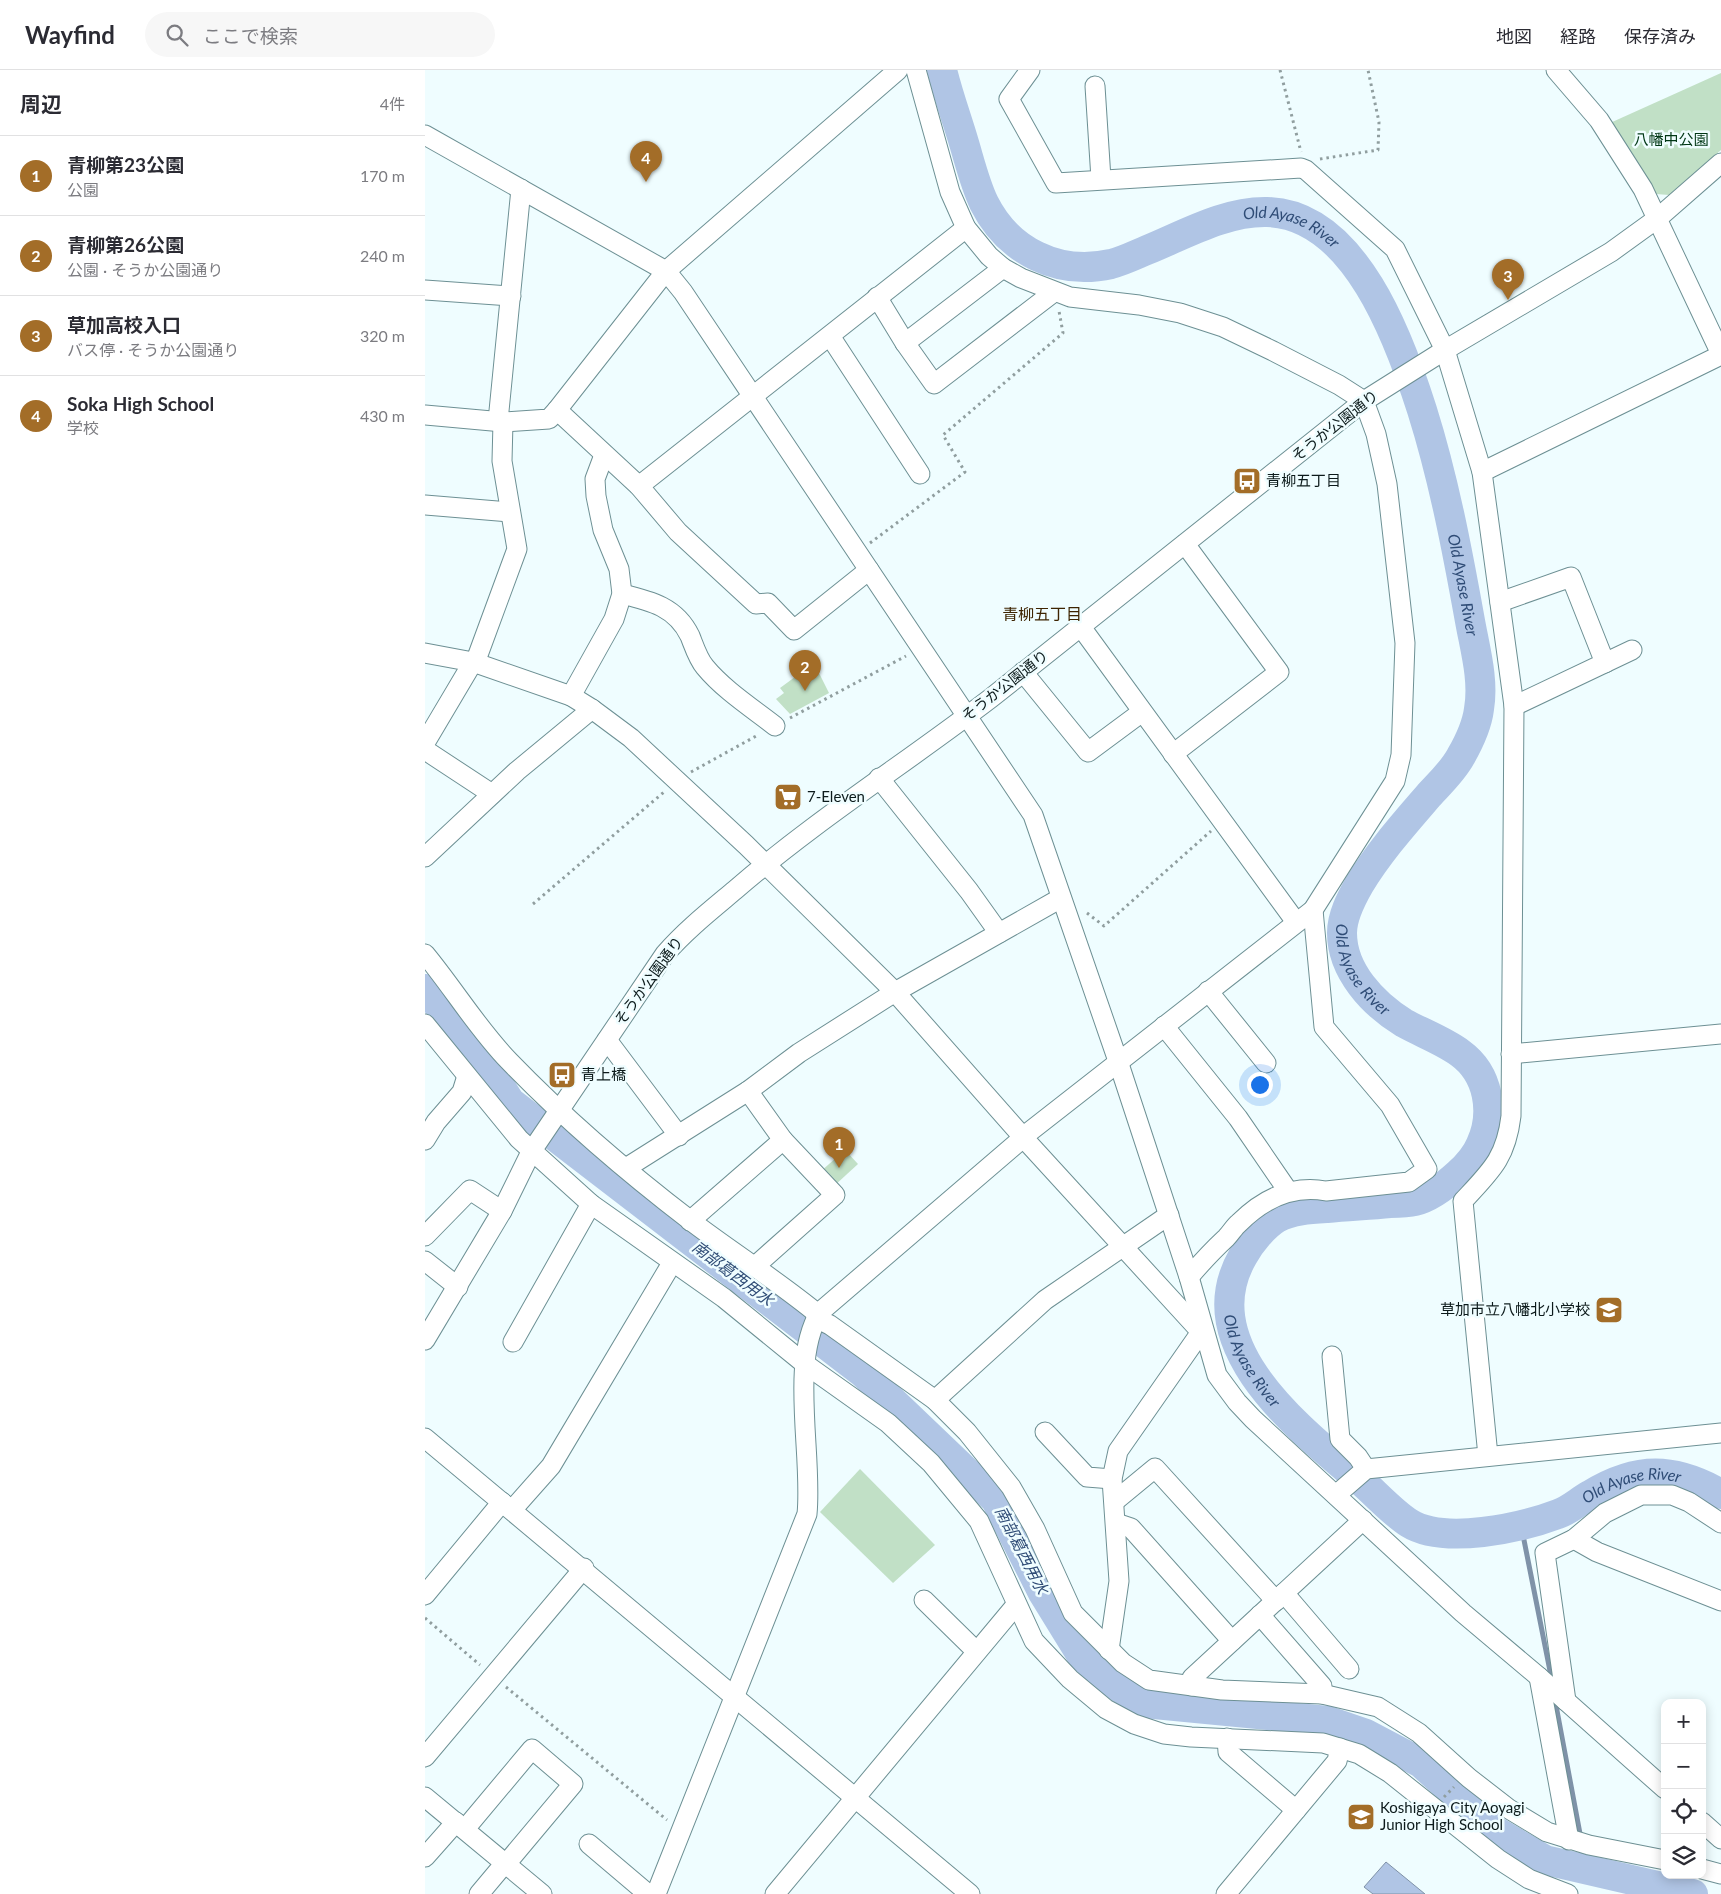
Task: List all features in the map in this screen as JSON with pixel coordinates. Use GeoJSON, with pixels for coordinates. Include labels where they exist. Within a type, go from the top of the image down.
{"type":"FeatureCollection","features":[{"type":"Feature","properties":{"kind":"street"},"geometry":{"type":"LineString","coordinates":[[425,415],[501,422],[549,419],[666,271],[898,70]]}},
{"type":"Feature","properties":{"kind":"street"},"geometry":{"type":"LineString","coordinates":[[656,1894],[807,1514],[809,1489],[805,1360],[817,1316],[1024,1136],[1313,910],[1395,781],[1401,755],[1405,643],[1387,484],[1376,434],[1372,396],[1339,385],[1273,351],[1214,324],[1180,313],[1139,305],[1070,297],[1021,278],[1003,268],[989,256],[966,228],[950,192],[916,70]]}},
{"type":"Feature","properties":{"kind":"street"},"geometry":{"type":"LineString","coordinates":[[1030,70],[1009,99],[1056,183],[1301,168],[1305,165],[1395,249],[1440,354],[1482,472],[1514,706],[1511,1116],[1505,1148],[1491,1172],[1463,1201],[1489,1456]]}},
{"type":"Feature","properties":{"kind":"street"},"geometry":{"type":"LineString","coordinates":[[1482,472],[1721,355],[1658,218],[1643,190],[1599,120],[1556,70]]}},
{"type":"Feature","properties":{"kind":"street"},"geometry":{"type":"LineString","coordinates":[[1095,86],[1101,179]]}},
{"type":"Feature","properties":{"kind":"street"},"geometry":{"type":"LineString","coordinates":[[425,135],[666,271],[683,292],[1033,815],[1169,1215],[1217,1375],[1237,1402],[1336,1496],[1463,1613],[1539,1677],[1661,1785]]}},
{"type":"Feature","properties":{"kind":"street","name":"そうか公園通り"},"geometry":{"type":"LineString","coordinates":[[425,1340],[502,1211],[533,1148],[665,954],[685,931],[765,863],[879,778],[933,742],[967,716],[1372,396],[1611,252],[1658,218],[1721,163]]}},
{"type":"Feature","properties":{"kind":"street"},"geometry":{"type":"LineString","coordinates":[[425,743],[474,662],[517,549],[502,461],[501,422],[521,189]]}},
{"type":"Feature","properties":{"kind":"street"},"geometry":{"type":"LineString","coordinates":[[639,486],[966,228]]}},
{"type":"Feature","properties":{"kind":"street"},"geometry":{"type":"LineString","coordinates":[[905,343],[1003,268]]}},
{"type":"Feature","properties":{"kind":"street"},"geometry":{"type":"LineString","coordinates":[[425,290],[511,296]]}},
{"type":"Feature","properties":{"kind":"street"},"geometry":{"type":"LineString","coordinates":[[877,297],[905,343],[934,384],[1056,292]]}},
{"type":"Feature","properties":{"kind":"street"},"geometry":{"type":"LineString","coordinates":[[830,336],[919,474]]}},
{"type":"Feature","properties":{"kind":"street"},"geometry":{"type":"LineString","coordinates":[[557,410],[573,422],[604,455],[639,486],[678,532],[756,604],[768,603],[794,630],[869,570]]}},
{"type":"Feature","properties":{"kind":"street"},"geometry":{"type":"LineString","coordinates":[[571,696],[614,619],[622,594],[619,569],[603,530],[596,496],[595,479],[604,455]]}},
{"type":"Feature","properties":{"kind":"street"},"geometry":{"type":"LineString","coordinates":[[425,505],[510,512]]}},
{"type":"Feature","properties":{"kind":"street"},"geometry":{"type":"LineString","coordinates":[[1173,754],[1279,672],[1185,544]]}},
{"type":"Feature","properties":{"kind":"street"},"geometry":{"type":"LineString","coordinates":[[1500,602],[1571,576],[1605,663]]}},
{"type":"Feature","properties":{"kind":"street"},"geometry":{"type":"LineString","coordinates":[[622,594],[653,601],[667,608],[688,633],[703,665],[717,680],[770,719]]}},
{"type":"Feature","properties":{"kind":"street"},"geometry":{"type":"LineString","coordinates":[[1081,627],[1296,922]]}},
{"type":"Feature","properties":{"kind":"street"},"geometry":{"type":"LineString","coordinates":[[1514,706],[1632,650]]}},
{"type":"Feature","properties":{"kind":"street"},"geometry":{"type":"LineString","coordinates":[[425,653],[474,662],[571,696],[631,738],[765,863],[895,992],[1205,1338]]}},
{"type":"Feature","properties":{"kind":"street"},"geometry":{"type":"LineString","coordinates":[[1023,672],[1088,752],[1142,712]]}},
{"type":"Feature","properties":{"kind":"street"},"geometry":{"type":"LineString","coordinates":[[429,848],[591,709]]}},
{"type":"Feature","properties":{"kind":"street"},"geometry":{"type":"LineString","coordinates":[[425,750],[492,794]]}},
{"type":"Feature","properties":{"kind":"street"},"geometry":{"type":"LineString","coordinates":[[879,778],[969,891],[999,933]]}},
{"type":"Feature","properties":{"kind":"street"},"geometry":{"type":"LineString","coordinates":[[626,1168],[749,1091],[799,1053],[895,992],[1061,898]]}},
{"type":"Feature","properties":{"kind":"street"},"geometry":{"type":"LineString","coordinates":[[1189,1277],[1218,1243],[1226,1238],[1253,1209],[1288,1191],[1313,1189],[1326,1191],[1409,1182],[1427,1169],[1390,1105],[1324,1027],[1313,910]]}},
{"type":"Feature","properties":{"kind":"street"},"geometry":{"type":"LineString","coordinates":[[425,954],[453,989],[479,1029],[556,1113],[691,1221],[817,1316],[935,1400],[967,1432],[1011,1487],[1035,1530],[1073,1613],[1123,1663],[1149,1680],[1192,1686],[1321,1694],[1378,1707],[1419,1733],[1469,1778],[1509,1809],[1547,1832],[1569,1840],[1661,1859]]}},
{"type":"Feature","properties":{"kind":"street"},"geometry":{"type":"LineString","coordinates":[[1208,991],[1266,1063]]}},
{"type":"Feature","properties":{"kind":"street"},"geometry":{"type":"LineString","coordinates":[[425,1024],[467,1076],[533,1148],[591,1204],[724,1298],[888,1423],[931,1463],[961,1497],[983,1529],[1034,1640],[1087,1694],[1106,1709],[1134,1724],[1164,1734],[1323,1743],[1359,1754],[1375,1763],[1525,1886],[1568,1894]]}},
{"type":"Feature","properties":{"kind":"street"},"geometry":{"type":"LineString","coordinates":[[1165,1026],[1238,1118],[1288,1191]]}},
{"type":"Feature","properties":{"kind":"street"},"geometry":{"type":"LineString","coordinates":[[1511,1054],[1721,1034]]}},
{"type":"Feature","properties":{"kind":"street"},"geometry":{"type":"LineString","coordinates":[[607,1040],[679,1136]]}},
{"type":"Feature","properties":{"kind":"street"},"geometry":{"type":"LineString","coordinates":[[425,1140],[436,1122],[462,1092],[467,1076]]}},
{"type":"Feature","properties":{"kind":"street"},"geometry":{"type":"LineString","coordinates":[[749,1091],[783,1140],[835,1195],[754,1267]]}},
{"type":"Feature","properties":{"kind":"street"},"geometry":{"type":"LineString","coordinates":[[691,1221],[783,1140]]}},
{"type":"Feature","properties":{"kind":"street"},"geometry":{"type":"LineString","coordinates":[[425,1236],[470,1190],[502,1211]]}},
{"type":"Feature","properties":{"kind":"street"},"geometry":{"type":"LineString","coordinates":[[513,1342],[591,1204]]}},
{"type":"Feature","properties":{"kind":"street"},"geometry":{"type":"LineString","coordinates":[[935,1400],[1045,1300],[1169,1215]]}},
{"type":"Feature","properties":{"kind":"street"},"geometry":{"type":"LineString","coordinates":[[425,1261],[458,1287]]}},
{"type":"Feature","properties":{"kind":"street"},"geometry":{"type":"LineString","coordinates":[[425,1595],[507,1506],[551,1466],[672,1263]]}},
{"type":"Feature","properties":{"kind":"street"},"geometry":{"type":"LineString","coordinates":[[1109,1650],[1119,1581],[1112,1479],[1118,1452],[1205,1338]]}},
{"type":"Feature","properties":{"kind":"street"},"geometry":{"type":"LineString","coordinates":[[1332,1356],[1340,1439],[1358,1457],[1366,1469]]}},
{"type":"Feature","properties":{"kind":"street"},"geometry":{"type":"LineString","coordinates":[[1045,1432],[1087,1478],[1112,1479]]}},
{"type":"Feature","properties":{"kind":"street"},"geometry":{"type":"LineString","coordinates":[[1336,1496],[1366,1469],[1721,1433]]}},
{"type":"Feature","properties":{"kind":"street"},"geometry":{"type":"LineString","coordinates":[[425,1438],[583,1568],[971,1894]]}},
{"type":"Feature","properties":{"kind":"street"},"geometry":{"type":"LineString","coordinates":[[1115,1501],[1155,1468],[1349,1668]]}},
{"type":"Feature","properties":{"kind":"street"},"geometry":{"type":"LineString","coordinates":[[1566,1701],[1545,1553],[1573,1539],[1605,1513],[1641,1495],[1672,1496],[1689,1502],[1721,1522]]}},
{"type":"Feature","properties":{"kind":"street"},"geometry":{"type":"LineString","coordinates":[[1192,1686],[1192,1678],[1363,1520]]}},
{"type":"Feature","properties":{"kind":"street"},"geometry":{"type":"LineString","coordinates":[[1116,1523],[1131,1528],[1232,1641]]}},
{"type":"Feature","properties":{"kind":"street"},"geometry":{"type":"LineString","coordinates":[[1573,1539],[1597,1552],[1721,1601]]}},
{"type":"Feature","properties":{"kind":"street"},"geometry":{"type":"LineString","coordinates":[[425,1757],[583,1568]]}},
{"type":"Feature","properties":{"kind":"street"},"geometry":{"type":"LineString","coordinates":[[924,1600],[976,1651]]}},
{"type":"Feature","properties":{"kind":"street"},"geometry":{"type":"LineString","coordinates":[[775,1894],[976,1651],[1017,1605]]}},
{"type":"Feature","properties":{"kind":"street"},"geometry":{"type":"LineString","coordinates":[[1260,1615],[1322,1686],[1321,1694]]}},
{"type":"Feature","properties":{"kind":"street"},"geometry":{"type":"LineString","coordinates":[[1539,1677],[1569,1840]]}},
{"type":"Feature","properties":{"kind":"street"},"geometry":{"type":"LineString","coordinates":[[1227,1738],[1228,1752],[1296,1810]]}},
{"type":"Feature","properties":{"kind":"street"},"geometry":{"type":"LineString","coordinates":[[1226,1894],[1337,1761],[1340,1748]]}},
{"type":"Feature","properties":{"kind":"street"},"geometry":{"type":"LineString","coordinates":[[425,1857],[460,1825],[532,1750],[573,1784],[479,1894]]}},
{"type":"Feature","properties":{"kind":"street"},"geometry":{"type":"LineString","coordinates":[[425,1797],[542,1894]]}},
{"type":"Feature","properties":{"kind":"street"},"geometry":{"type":"LineString","coordinates":[[1706,1826],[1721,1839]]}},
{"type":"Feature","properties":{"kind":"street"},"geometry":{"type":"LineString","coordinates":[[589,1844],[648,1894]]}},
{"type":"Feature","properties":{"kind":"street"},"geometry":{"type":"LineString","coordinates":[[1706,1870],[1721,1874]]}},
{"type":"Feature","properties":{"kind":"path"},"geometry":{"type":"LineString","coordinates":[[1280,70],[1305,165],[1378,150],[1379,122],[1369,70]]}},
{"type":"Feature","properties":{"kind":"path"},"geometry":{"type":"LineString","coordinates":[[866,547],[965,472],[943,435],[1063,333],[1059,323],[1056,292]]}},
{"type":"Feature","properties":{"kind":"path"},"geometry":{"type":"LineString","coordinates":[[533,904],[678,780],[770,719],[921,647]]}},
{"type":"Feature","properties":{"kind":"path"},"geometry":{"type":"LineString","coordinates":[[1084,910],[1104,926],[1222,821]]}},
{"type":"Feature","properties":{"kind":"path"},"geometry":{"type":"LineString","coordinates":[[425,1618],[681,1831]]}},
{"type":"Feature","properties":{"kind":"path"},"geometry":{"type":"LineString","coordinates":[[1441,1799],[1459,1781]]}},
{"type":"Feature","properties":{"kind":"green space","name":"八幡中公園"},"geometry":{"type":"Polygon","coordinates":[[[1721,73],[1721,150],[1669,195],[1656,194],[1610,123],[1721,73]]]}},
{"type":"Feature","properties":{"kind":"green space"},"geometry":{"type":"Polygon","coordinates":[[[814,663],[829,693],[790,714],[776,699],[784,693],[780,688],[814,663]]]}},
{"type":"Feature","properties":{"kind":"green space"},"geometry":{"type":"Polygon","coordinates":[[[845,1150],[858,1164],[834,1186],[820,1172],[845,1150]]]}},
{"type":"Feature","properties":{"kind":"green space"},"geometry":{"type":"Polygon","coordinates":[[[860,1469],[935,1545],[893,1583],[820,1512],[860,1469]]]}},
{"type":"Feature","properties":{"kind":"water"},"geometry":{"type":"Polygon","coordinates":[[[1386,1862],[1425,1894],[1373,1894],[1364,1887],[1386,1862]]]}},
{"type":"Feature","properties":{"kind":"waterway","name":"Old Ayase River"},"geometry":{"type":"LineString","coordinates":[[942,70],[984,203],[994,220],[1007,234],[1021,247],[1037,256],[1054,263],[1072,266],[1091,267],[1111,264],[1205,225],[1236,215],[1251,213],[1267,212],[1298,218],[1325,234],[1349,257],[1369,286],[1401,350],[1430,436],[1443,489],[1455,541],[1478,665],[1480,687],[1478,715],[1470,739],[1454,767],[1392,839],[1359,885],[1345,914],[1342,933],[1343,947],[1347,960],[1353,973],[1371,996],[1392,1015],[1454,1049],[1470,1062],[1483,1083],[1487,1095],[1488,1120],[1477,1153],[1465,1168],[1432,1194],[1406,1203],[1301,1210],[1283,1215],[1267,1225],[1243,1256],[1231,1289],[1231,1322],[1241,1353],[1260,1383],[1283,1411],[1397,1514],[1409,1523],[1424,1530],[1462,1534],[1504,1529],[1524,1524],[1562,1512],[1607,1486],[1640,1475],[1671,1475],[1704,1485],[1721,1494]]}},
{"type":"Feature","properties":{"kind":"waterway","name":"南部葛西用水"},"geometry":{"type":"LineString","coordinates":[[425,989],[480,1054],[510,1102],[862,1372],[996,1500],[1043,1593],[1083,1658],[1100,1675],[1144,1703],[1328,1721],[1366,1734],[1421,1763],[1497,1832],[1545,1860],[1693,1894]]}},
{"type":"Feature","properties":{"kind":"waterway"},"geometry":{"type":"LineString","coordinates":[[1521,1525],[1552,1681]]}},
{"type":"Feature","properties":{"kind":"waterway"},"geometry":{"type":"LineString","coordinates":[[1555,1700],[1581,1839]]}},
{"type":"Feature","properties":{"kind":"waterway"},"geometry":{"type":"LineString","coordinates":[[1581,1847],[1582,1870]]}},
{"type":"Feature","properties":{"kind":"place","name":"Soka High School"},"geometry":{"type":"Point","coordinates":[646,182]}},
{"type":"Feature","properties":{"kind":"place","name":"草加高校入口"},"geometry":{"type":"Point","coordinates":[1508,300]}},
{"type":"Feature","properties":{"kind":"place","name":"青柳五丁目"},"geometry":{"type":"Point","coordinates":[1247,481]}},
{"type":"Feature","properties":{"kind":"place","name":"青柳第26公園"},"geometry":{"type":"Point","coordinates":[805,691]}},
{"type":"Feature","properties":{"kind":"place","name":"7-Eleven"},"geometry":{"type":"Point","coordinates":[788,797]}},
{"type":"Feature","properties":{"kind":"place","name":"青上橋"},"geometry":{"type":"Point","coordinates":[562,1075]}},
{"type":"Feature","properties":{"kind":"place","name":"青柳第23公園"},"geometry":{"type":"Point","coordinates":[839,1168]}},
{"type":"Feature","properties":{"kind":"place","name":"草加市立八幡北小学校"},"geometry":{"type":"Point","coordinates":[1609,1310]}},
{"type":"Feature","properties":{"kind":"place","name":"Koshigaya City Aoyagi Junior High School"},"geometry":{"type":"Point","coordinates":[1361,1817]}},
{"type":"Feature","properties":{"kind":"district","name":"青柳五丁目"},"geometry":{"type":"Point","coordinates":[1042,614]}}]}
